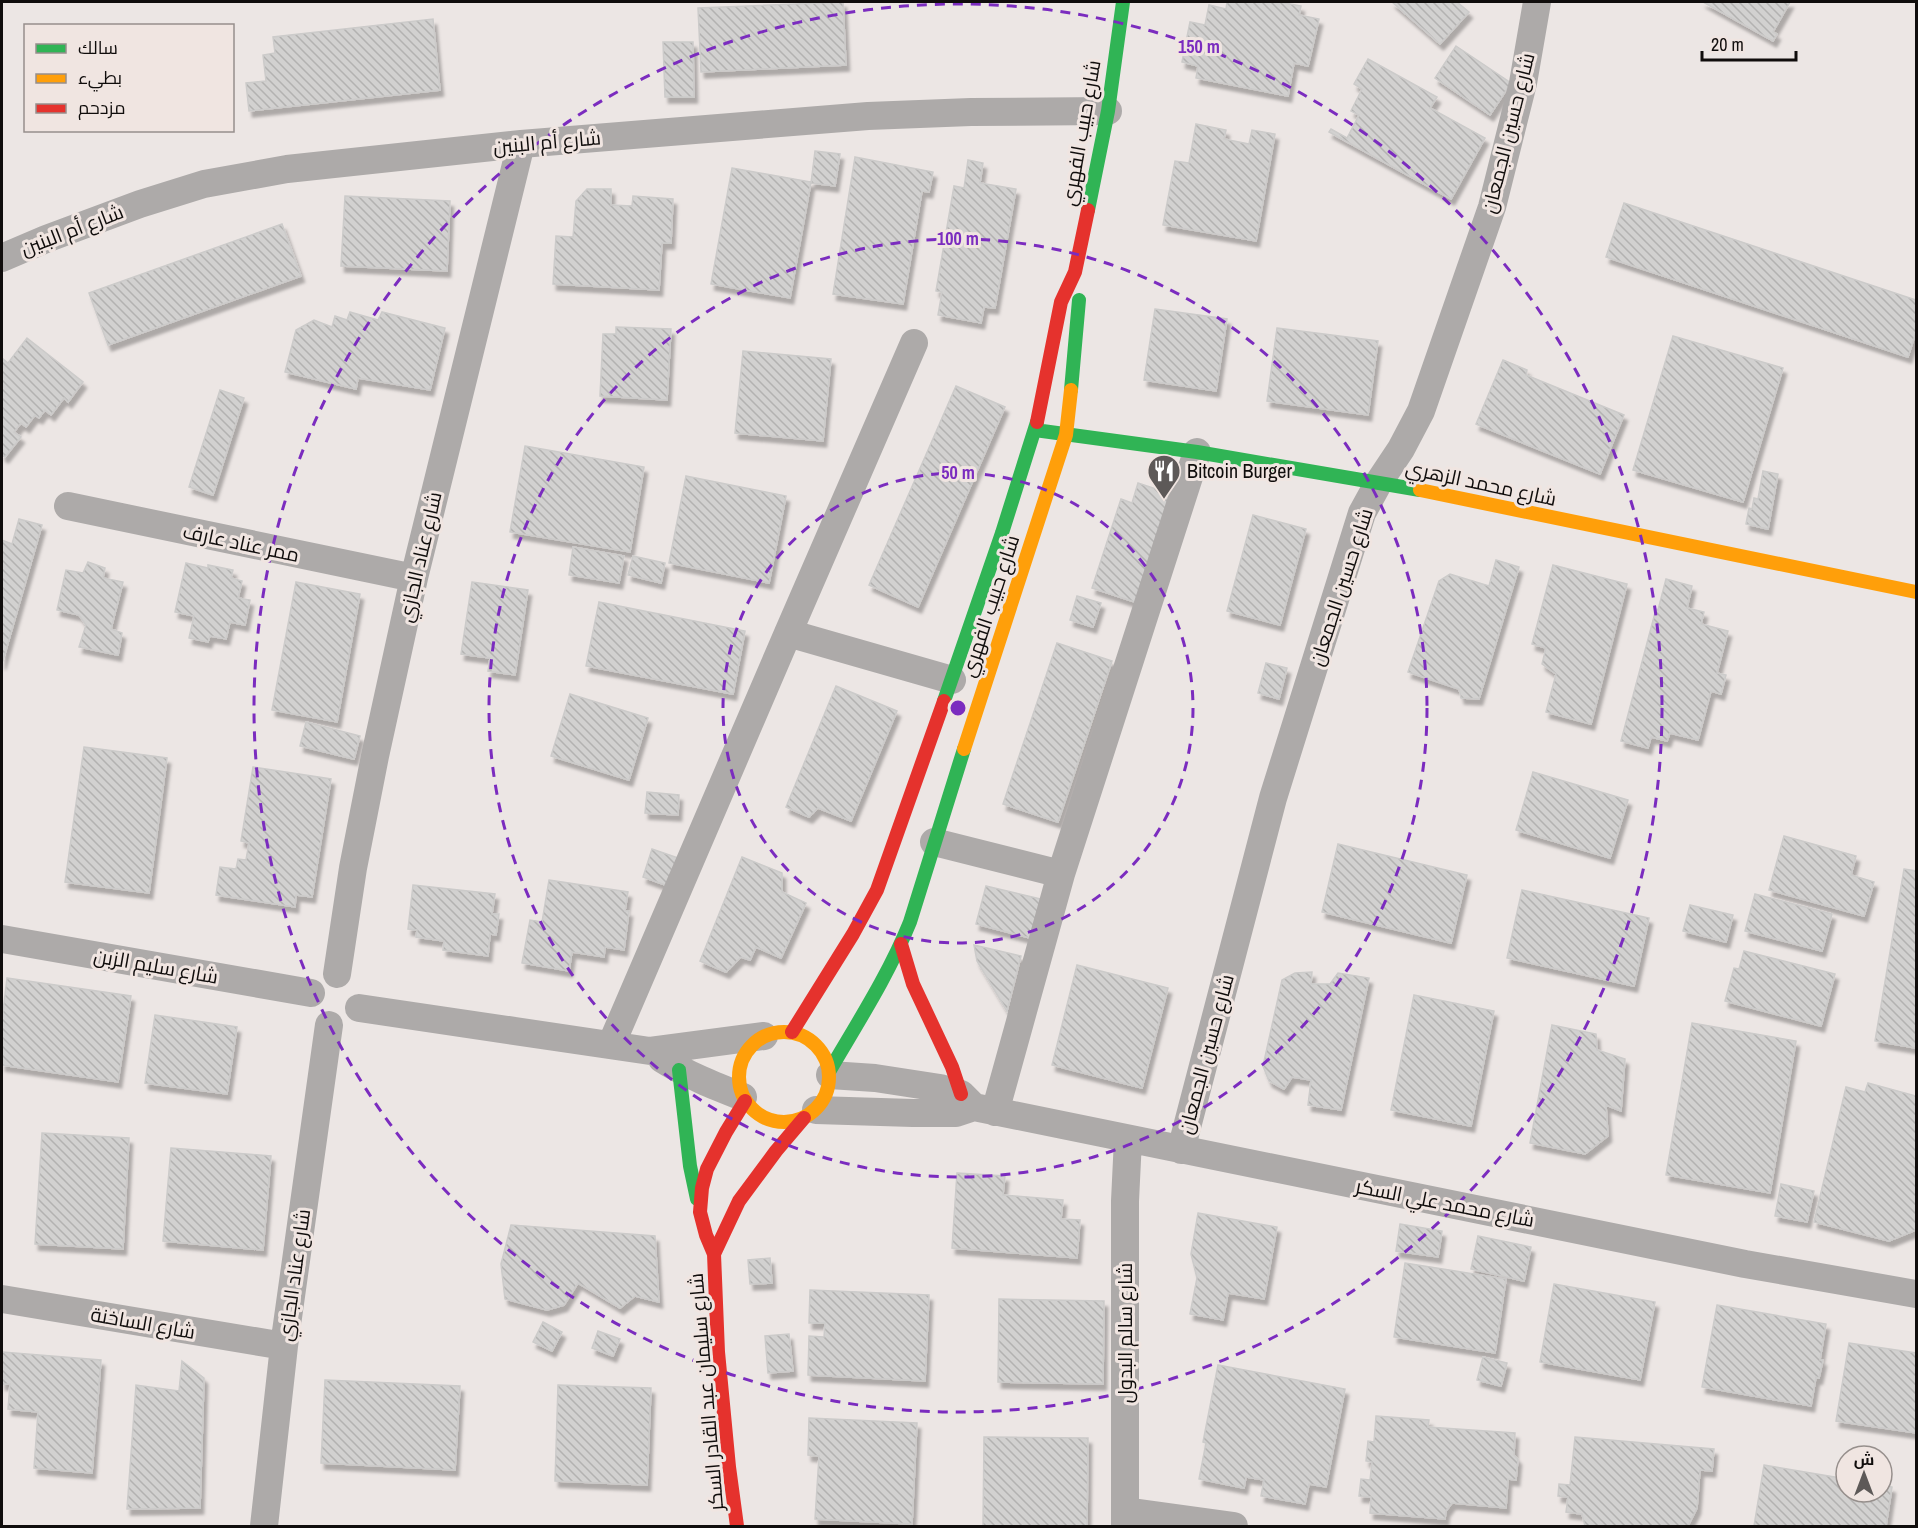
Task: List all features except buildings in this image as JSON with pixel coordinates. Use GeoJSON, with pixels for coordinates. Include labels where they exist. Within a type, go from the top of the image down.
{"type":"FeatureCollection","features":[{"type":"Feature","properties":{"kind":"street","name":"شارع حبيب الفهري"},"geometry":{"type":"LineString","coordinates":[[792,1032],[853,934],[877,890],[952,680],[1035,430],[1061,302],[1075,272],[1108,111],[1123,2]]}},
{"type":"Feature","properties":{"kind":"street","name":"شارع حسين الجمعان"},"geometry":{"type":"LineString","coordinates":[[1181,1150],[1273,798],[1362,513],[1401,449],[1420,411],[1492,207],[1523,83],[1537,2]]}},
{"type":"Feature","properties":{"kind":"street","name":"شارع أم البنين"},"geometry":{"type":"LineString","coordinates":[[2,258],[140,204],[204,184],[298,168],[521,144],[868,116],[971,112],[1108,111]]}},
{"type":"Feature","properties":{"kind":"street","name":"شارع عناد الجازي"},"geometry":{"type":"LineString","coordinates":[[337,974],[353,868],[414,578],[521,144]]}},
{"type":"Feature","properties":{"kind":"street","name":"شارع حبيب الفهري"},"geometry":{"type":"LineString","coordinates":[[830,1073],[901,944],[910,922],[1066,435],[1071,407],[1079,306],[1075,272]]}},
{"type":"Feature","properties":{"kind":"street"},"geometry":{"type":"LineString","coordinates":[[611,1045],[914,343]]}},
{"type":"Feature","properties":{"kind":"street","name":"شارع محمد الزهري"},"geometry":{"type":"LineString","coordinates":[[1035,430],[1197,452],[1379,482],[1917,592]]}},
{"type":"Feature","properties":{"kind":"street"},"geometry":{"type":"LineString","coordinates":[[976,1104],[1061,874],[1197,452]]}},
{"type":"Feature","properties":{"kind":"street","name":"ممر عناد عارف"},"geometry":{"type":"LineString","coordinates":[[68,506],[414,578]]}},
{"type":"Feature","properties":{"kind":"street"},"geometry":{"type":"LineString","coordinates":[[788,633],[952,680]]}},
{"type":"Feature","properties":{"kind":"street"},"geometry":{"type":"LineString","coordinates":[[934,842],[1061,874]]}},
{"type":"Feature","properties":{"kind":"street","name":"شارع سليم الزبن"},"geometry":{"type":"LineString","coordinates":[[2,939],[311,993]]}},
{"type":"Feature","properties":{"kind":"street"},"geometry":{"type":"LineString","coordinates":[[901,944],[914,984],[952,1067],[976,1104]]}},
{"type":"Feature","properties":{"kind":"street"},"geometry":{"type":"LineString","coordinates":[[337,974],[348,978],[357,986],[361,997],[359,1008],[352,1018],[342,1024],[329,1025],[317,1018],[310,1006],[311,993],[316,982],[326,976],[337,974]]}},
{"type":"Feature","properties":{"kind":"street"},"geometry":{"type":"LineString","coordinates":[[359,1008],[650,1051],[764,1036],[778,1032],[792,1032],[806,1036],[817,1045],[825,1056],[830,1073],[829,1088],[824,1100],[810,1114],[792,1122],[772,1120],[754,1111],[744,1099],[739,1083],[739,1069],[744,1055],[764,1036]]}},
{"type":"Feature","properties":{"kind":"street","name":"شارع عناد الجازي"},"geometry":{"type":"LineString","coordinates":[[264,1527],[284,1346],[329,1025]]}},
{"type":"Feature","properties":{"kind":"street"},"geometry":{"type":"LineString","coordinates":[[650,1051],[679,1070],[744,1099]]}},
{"type":"Feature","properties":{"kind":"street"},"geometry":{"type":"LineString","coordinates":[[679,1070],[690,1166],[700,1212]]}},
{"type":"Feature","properties":{"kind":"street","name":"شارع محمد علي السكر"},"geometry":{"type":"LineString","coordinates":[[830,1073],[940,1088],[976,1104],[1128,1139],[1745,1264],[1917,1294]]}},
{"type":"Feature","properties":{"kind":"street","name":"شارع سليمان عبد القادر السكر"},"geometry":{"type":"LineString","coordinates":[[737,1527],[718,1353],[714,1254],[700,1212],[702,1188],[707,1169],[744,1099]]}},
{"type":"Feature","properties":{"kind":"street","name":"شارع محمد علي السكر"},"geometry":{"type":"LineString","coordinates":[[810,1114],[956,1113],[976,1104]]}},
{"type":"Feature","properties":{"kind":"street","name":"شارع سليمان عبد القادر السكر"},"geometry":{"type":"LineString","coordinates":[[714,1254],[739,1201],[776,1151],[810,1114]]}},
{"type":"Feature","properties":{"kind":"street","name":"شارع سالم البدول"},"geometry":{"type":"LineString","coordinates":[[1125,1519],[1125,1201],[1128,1139]]}},
{"type":"Feature","properties":{"kind":"street","name":"شارع الساخنة"},"geometry":{"type":"LineString","coordinates":[[2,1299],[284,1346]]}},
{"type":"Feature","properties":{"kind":"street"},"geometry":{"type":"LineString","coordinates":[[1125,1519],[1234,1527]]}},
{"type":"Feature","properties":{"kind":"traffic: fast"},"geometry":{"type":"LineString","coordinates":[[1088,210],[1108,111],[1123,2]]}},
{"type":"Feature","properties":{"kind":"traffic: fast"},"geometry":{"type":"LineString","coordinates":[[1071,390],[1079,300]]}},
{"type":"Feature","properties":{"kind":"traffic: fast"},"geometry":{"type":"LineString","coordinates":[[944,701],[1002,533],[1037,422]]}},
{"type":"Feature","properties":{"kind":"traffic: fast"},"geometry":{"type":"LineString","coordinates":[[1035,430],[1197,452],[1420,490]]}},
{"type":"Feature","properties":{"kind":"traffic: fast"},"geometry":{"type":"LineString","coordinates":[[830,1070],[883,979],[910,922],[964,749]]}},
{"type":"Feature","properties":{"kind":"traffic: fast"},"geometry":{"type":"LineString","coordinates":[[679,1070],[690,1166],[697,1199]]}},
{"type":"Feature","properties":{"kind":"traffic: slow"},"geometry":{"type":"LineString","coordinates":[[964,749],[1066,435],[1071,390]]}},
{"type":"Feature","properties":{"kind":"traffic: slow"},"geometry":{"type":"LineString","coordinates":[[1420,490],[1916,592]]}},
{"type":"Feature","properties":{"kind":"traffic: slow"},"geometry":{"type":"LineString","coordinates":[[775,1032],[793,1032],[809,1039],[822,1052],[829,1068],[829,1077],[829,1086],[822,1102],[809,1115],[793,1122],[775,1122],[759,1115],[746,1102],[739,1086],[739,1068],[746,1052],[759,1039],[775,1032]]}},
{"type":"Feature","properties":{"kind":"traffic: jam"},"geometry":{"type":"LineString","coordinates":[[1037,422],[1061,302],[1075,272],[1088,210]]}},
{"type":"Feature","properties":{"kind":"traffic: jam"},"geometry":{"type":"LineString","coordinates":[[792,1032],[853,934],[877,890],[944,701]]}},
{"type":"Feature","properties":{"kind":"traffic: jam"},"geometry":{"type":"LineString","coordinates":[[901,944],[913,984],[952,1067],[961,1094]]}},
{"type":"Feature","properties":{"kind":"traffic: jam"},"geometry":{"type":"LineString","coordinates":[[737,1526],[718,1352],[714,1254],[700,1212],[702,1188],[707,1169],[745,1101]]}},
{"type":"Feature","properties":{"kind":"traffic: jam"},"geometry":{"type":"LineString","coordinates":[[714,1254],[739,1201],[804,1118]]}},
{"type":"Feature","properties":{"kind":"place","name":"Bitcoin Burger"},"geometry":{"type":"Point","coordinates":[1164,500]}}]}
